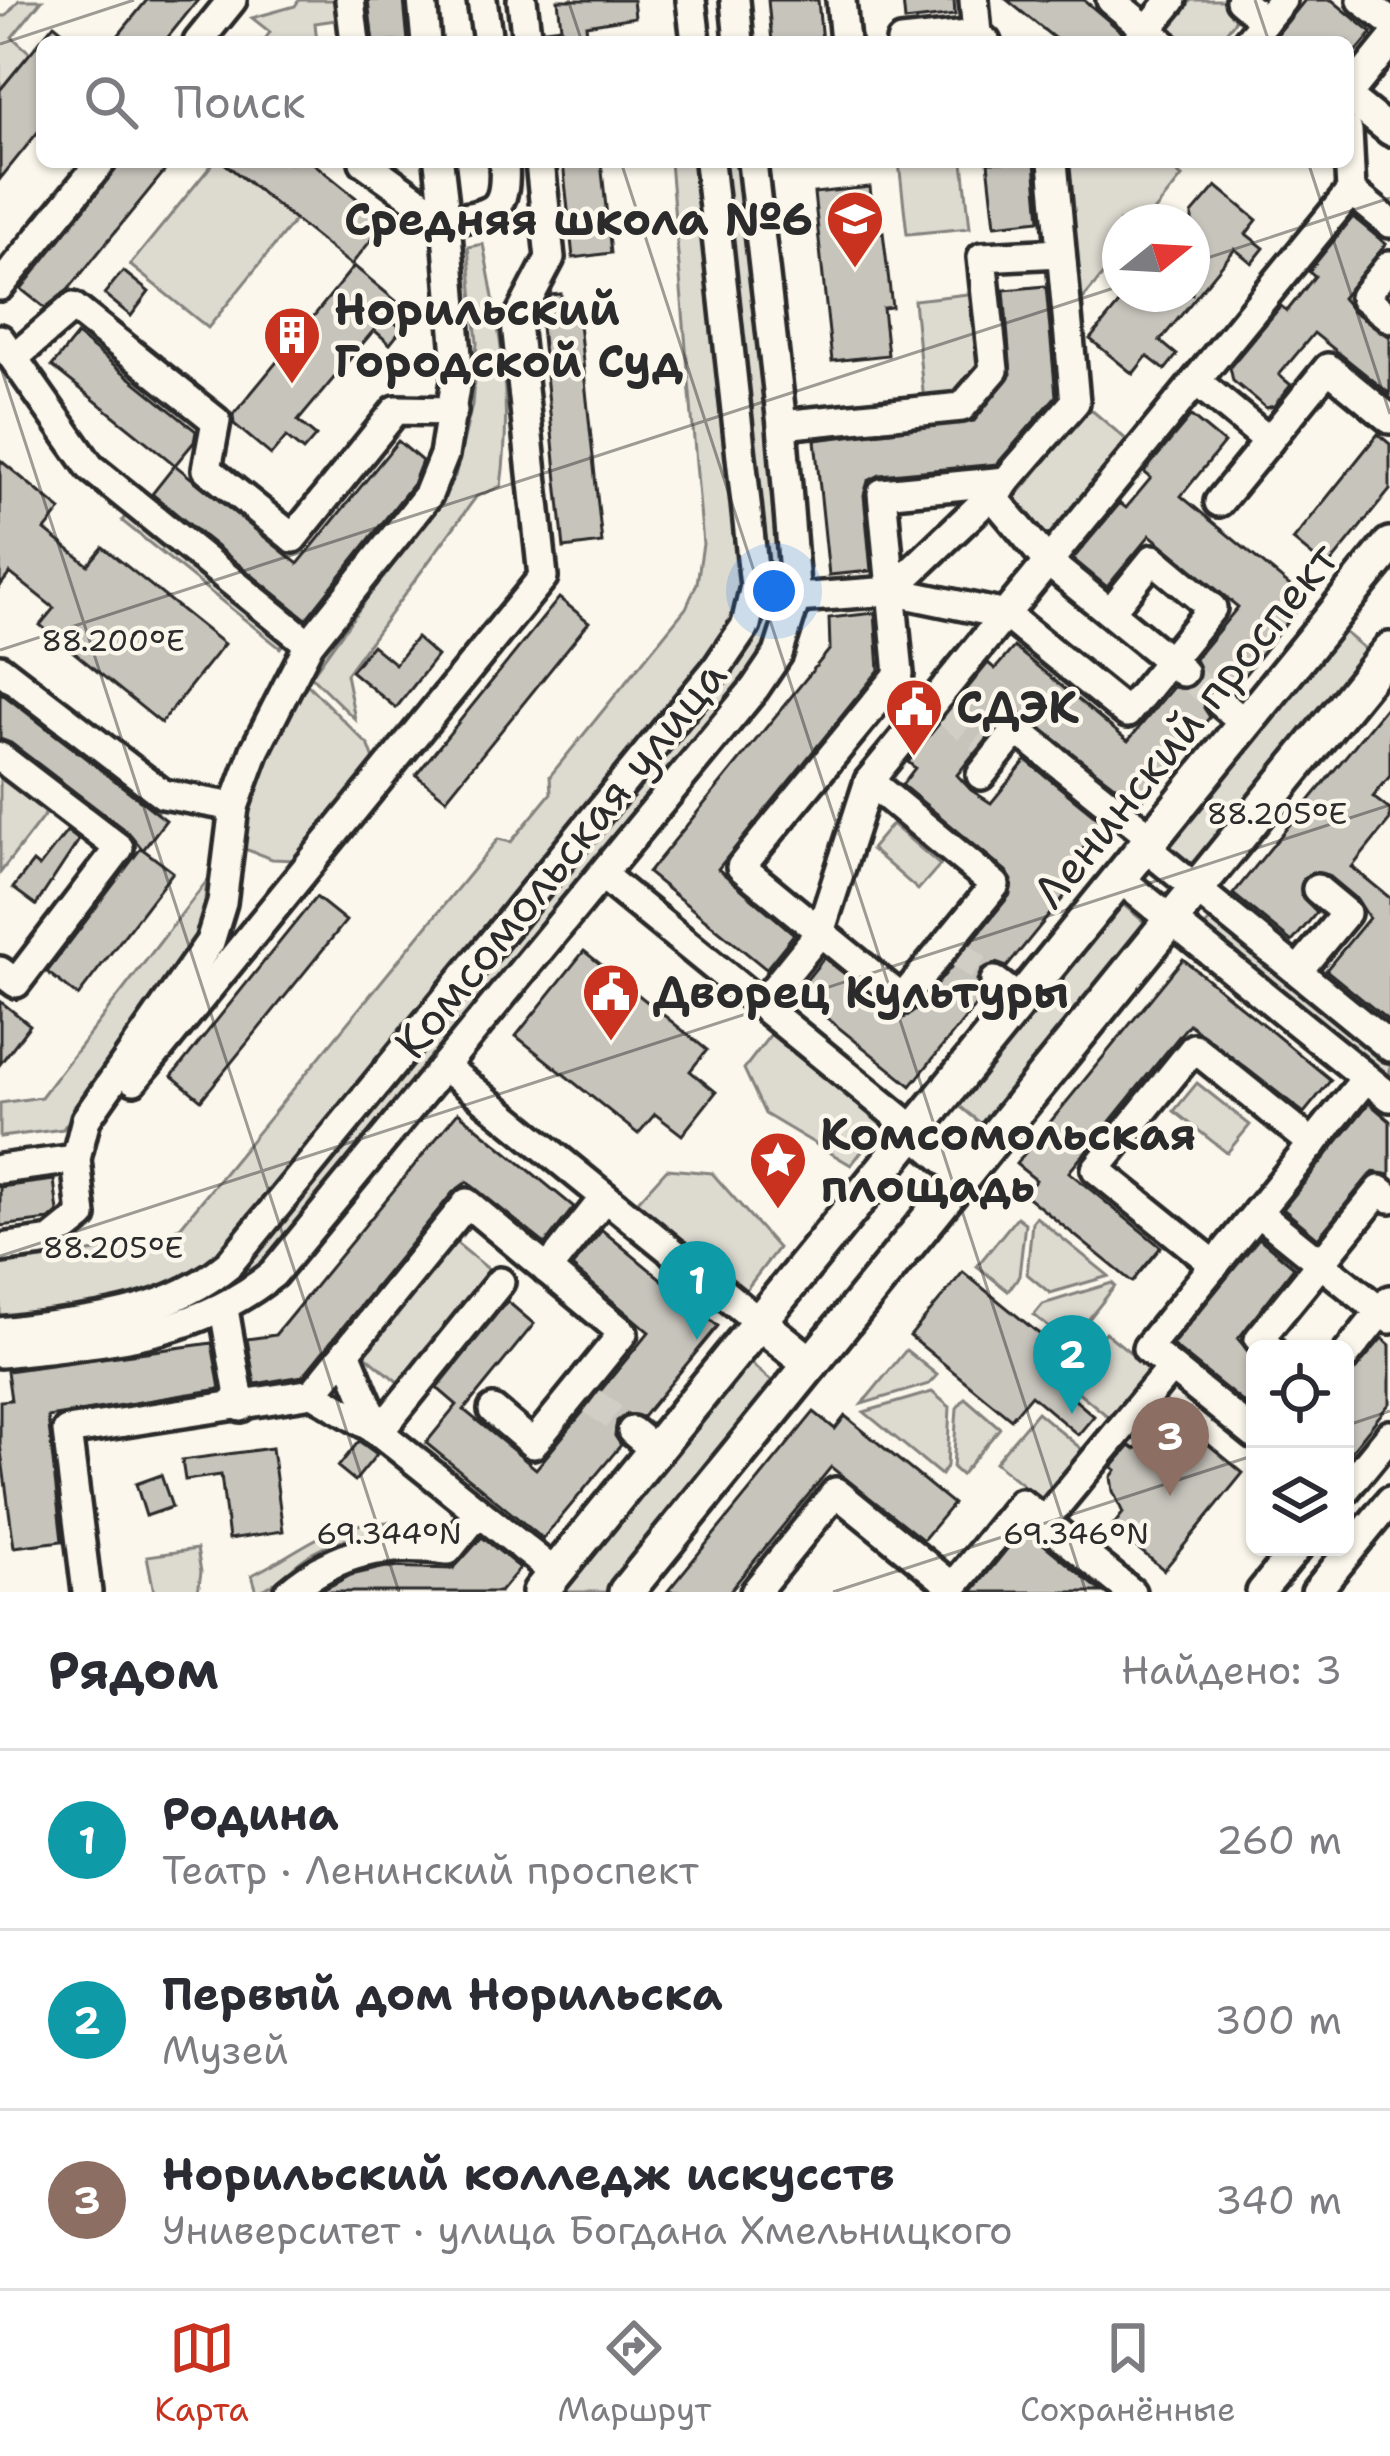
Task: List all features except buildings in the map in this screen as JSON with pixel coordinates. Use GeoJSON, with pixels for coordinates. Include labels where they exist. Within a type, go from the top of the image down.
{"type":"FeatureCollection","features":[{"type":"Feature","properties":{"kind":"main road","name":"Ленинский проспект"},"geometry":{"type":"LineString","coordinates":[[548,1582],[643,1441],[759,1322],[914,1130],[1008,991],[1120,878],[1148,843],[1233,713],[1390,544]]}},
{"type":"Feature","properties":{"kind":"main road"},"geometry":{"type":"LineString","coordinates":[[626,1592],[1390,650]]}},
{"type":"Feature","properties":{"kind":"main road"},"geometry":{"type":"LineString","coordinates":[[914,1130],[965,1174]]}},
{"type":"Feature","properties":{"kind":"main road"},"geometry":{"type":"LineString","coordinates":[[759,1322],[811,1364]]}},
{"type":"Feature","properties":{"kind":"street"},"geometry":{"type":"LineString","coordinates":[[208,36],[232,0]]}},
{"type":"Feature","properties":{"kind":"street"},"geometry":{"type":"LineString","coordinates":[[350,0],[354,36]]}},
{"type":"Feature","properties":{"kind":"street"},"geometry":{"type":"LineString","coordinates":[[422,0],[425,36]]}},
{"type":"Feature","properties":{"kind":"street"},"geometry":{"type":"LineString","coordinates":[[482,0],[487,36]]}},
{"type":"Feature","properties":{"kind":"street"},"geometry":{"type":"LineString","coordinates":[[522,0],[526,36]]}},
{"type":"Feature","properties":{"kind":"street"},"geometry":{"type":"LineString","coordinates":[[692,0],[695,36]]}},
{"type":"Feature","properties":{"kind":"street"},"geometry":{"type":"LineString","coordinates":[[735,0],[739,36]]}},
{"type":"Feature","properties":{"kind":"street"},"geometry":{"type":"LineString","coordinates":[[841,0],[844,36]]}},
{"type":"Feature","properties":{"kind":"street"},"geometry":{"type":"LineString","coordinates":[[974,0],[981,36]]}},
{"type":"Feature","properties":{"kind":"street"},"geometry":{"type":"LineString","coordinates":[[1111,0],[1146,36]]}},
{"type":"Feature","properties":{"kind":"street"},"geometry":{"type":"LineString","coordinates":[[1149,36],[1172,0]]}},
{"type":"Feature","properties":{"kind":"street"},"geometry":{"type":"LineString","coordinates":[[1240,0],[1265,21]]}},
{"type":"Feature","properties":{"kind":"street"},"geometry":{"type":"LineString","coordinates":[[1362,0],[1390,22]]}},
{"type":"Feature","properties":{"kind":"street"},"geometry":{"type":"LineString","coordinates":[[1354,87],[1390,42]]}},
{"type":"Feature","properties":{"kind":"street"},"geometry":{"type":"LineString","coordinates":[[1354,100],[1390,131]]}},
{"type":"Feature","properties":{"kind":"street"},"geometry":{"type":"LineString","coordinates":[[0,286],[96,168]]}},
{"type":"Feature","properties":{"kind":"street"},"geometry":{"type":"LineString","coordinates":[[374,168],[446,221],[496,207],[506,193],[504,168]]}},
{"type":"Feature","properties":{"kind":"street"},"geometry":{"type":"LineString","coordinates":[[0,1248],[51,1240],[82,1216],[77,1154],[86,1119],[210,942],[222,903],[234,807],[255,750],[309,644],[428,495],[444,455],[458,368],[441,168]]}},
{"type":"Feature","properties":{"kind":"street"},"geometry":{"type":"LineString","coordinates":[[0,1169],[77,1154],[543,577],[516,323],[550,258],[541,168]]}},
{"type":"Feature","properties":{"kind":"street","name":"Комсомольская улица"},"geometry":{"type":"LineString","coordinates":[[0,1332],[134,1312],[202,1286],[229,1264],[701,687],[746,625],[754,586],[710,168]]}},
{"type":"Feature","properties":{"kind":"street","name":"Комсомольская улица"},"geometry":{"type":"LineString","coordinates":[[0,1353],[151,1332],[224,1310],[273,1274],[755,688],[778,654],[796,598],[753,168]]}},
{"type":"Feature","properties":{"kind":"street"},"geometry":{"type":"LineString","coordinates":[[891,591],[1006,481],[1075,402],[1053,168]]}},
{"type":"Feature","properties":{"kind":"street"},"geometry":{"type":"LineString","coordinates":[[761,1005],[820,932],[869,781],[940,707],[1006,614],[1351,191],[1350,168]]}},
{"type":"Feature","properties":{"kind":"street"},"geometry":{"type":"LineString","coordinates":[[1351,191],[1390,223]]}},
{"type":"Feature","properties":{"kind":"street"},"geometry":{"type":"LineString","coordinates":[[782,425],[962,407],[994,370],[982,257],[1060,253]]}},
{"type":"Feature","properties":{"kind":"street"},"geometry":{"type":"LineString","coordinates":[[1390,265],[1364,297],[1390,318]]}},
{"type":"Feature","properties":{"kind":"street"},"geometry":{"type":"LineString","coordinates":[[309,644],[90,467],[7,349],[73,307],[216,421],[207,469],[293,538],[396,410],[453,411]]}},
{"type":"Feature","properties":{"kind":"street"},"geometry":{"type":"LineString","coordinates":[[1219,502],[1328,368],[1390,418]]}},
{"type":"Feature","properties":{"kind":"street"},"geometry":{"type":"LineString","coordinates":[[1196,381],[1269,441]]}},
{"type":"Feature","properties":{"kind":"street"},"geometry":{"type":"LineString","coordinates":[[1006,481],[995,499],[1048,562],[1177,667]]}},
{"type":"Feature","properties":{"kind":"street"},"geometry":{"type":"LineString","coordinates":[[869,781],[995,885],[952,948],[902,999],[741,867],[898,674],[881,493],[1006,481]]}},
{"type":"Feature","properties":{"kind":"street"},"geometry":{"type":"LineString","coordinates":[[796,598],[891,591],[1006,614],[1126,713],[1177,667],[1212,608],[1153,559],[1110,612]]}},
{"type":"Feature","properties":{"kind":"street"},"geometry":{"type":"LineString","coordinates":[[0,669],[164,794],[234,807]]}},
{"type":"Feature","properties":{"kind":"street"},"geometry":{"type":"LineString","coordinates":[[898,674],[940,707]]}},
{"type":"Feature","properties":{"kind":"street"},"geometry":{"type":"LineString","coordinates":[[988,757],[1017,730],[1196,889],[1390,1046]]}},
{"type":"Feature","properties":{"kind":"street"},"geometry":{"type":"LineString","coordinates":[[0,757],[119,848],[16,983],[0,971]]}},
{"type":"Feature","properties":{"kind":"street"},"geometry":{"type":"LineString","coordinates":[[602,875],[914,1130]]}},
{"type":"Feature","properties":{"kind":"street"},"geometry":{"type":"LineString","coordinates":[[1120,878],[1390,1097]]}},
{"type":"Feature","properties":{"kind":"street"},"geometry":{"type":"LineString","coordinates":[[1298,971],[1346,913],[1317,890]]}},
{"type":"Feature","properties":{"kind":"street"},"geometry":{"type":"LineString","coordinates":[[1215,1264],[1096,1169],[1180,1065],[1194,1048],[1313,1144]]}},
{"type":"Feature","properties":{"kind":"street"},"geometry":{"type":"LineString","coordinates":[[445,1067],[759,1322]]}},
{"type":"Feature","properties":{"kind":"street"},"geometry":{"type":"LineString","coordinates":[[1246,1428],[1147,1348],[1366,1078]]}},
{"type":"Feature","properties":{"kind":"street"},"geometry":{"type":"LineString","coordinates":[[1259,1340],[1380,1190],[1390,1198]]}},
{"type":"Feature","properties":{"kind":"street"},"geometry":{"type":"LineString","coordinates":[[548,1270],[605,1197]]}},
{"type":"Feature","properties":{"kind":"street"},"geometry":{"type":"LineString","coordinates":[[313,1394],[467,1203],[623,1333],[585,1395],[533,1444],[493,1410]]}},
{"type":"Feature","properties":{"kind":"street"},"geometry":{"type":"LineString","coordinates":[[1257,1212],[1387,1311],[1354,1346]]}},
{"type":"Feature","properties":{"kind":"street"},"geometry":{"type":"LineString","coordinates":[[379,1432],[500,1282]]}},
{"type":"Feature","properties":{"kind":"street"},"geometry":{"type":"LineString","coordinates":[[224,1310],[241,1407]]}},
{"type":"Feature","properties":{"kind":"street"},"geometry":{"type":"LineString","coordinates":[[346,1352],[379,1432]]}},
{"type":"Feature","properties":{"kind":"street"},"geometry":{"type":"LineString","coordinates":[[1044,1521],[1171,1368]]}},
{"type":"Feature","properties":{"kind":"street"},"geometry":{"type":"LineString","coordinates":[[87,1592],[67,1431],[313,1394],[379,1432],[478,1514],[548,1582]]}},
{"type":"Feature","properties":{"kind":"street"},"geometry":{"type":"LineString","coordinates":[[1354,1479],[1390,1435]]}},
{"type":"Feature","properties":{"kind":"street"},"geometry":{"type":"LineString","coordinates":[[755,1592],[836,1492],[951,1590],[1021,1503],[1131,1592]]}},
{"type":"Feature","properties":{"kind":"street"},"geometry":{"type":"LineString","coordinates":[[1316,1592],[1390,1502]]}},
{"type":"Feature","properties":{"kind":"street"},"geometry":{"type":"LineString","coordinates":[[289,1592],[332,1561],[370,1548],[448,1550],[478,1514]]}},
{"type":"Feature","properties":{"kind":"street"},"geometry":{"type":"LineString","coordinates":[[1261,1592],[1291,1556]]}},
{"type":"Feature","properties":{"kind":"shaded area"},"geometry":{"type":"Polygon","coordinates":[[[19,0],[42,0],[12,37],[30,53],[0,90],[0,16],[6,16],[19,0]]]}},
{"type":"Feature","properties":{"kind":"shaded area"},"geometry":{"type":"Polygon","coordinates":[[[299,0],[334,0],[336,20],[315,23],[316,36],[267,36],[270,32],[252,18],[295,6],[299,0]]]}},
{"type":"Feature","properties":{"kind":"shaded area"},"geometry":{"type":"Polygon","coordinates":[[[1191,0],[1226,0],[1242,12],[1223,36],[1179,36],[1169,28],[1191,0]]]}},
{"type":"Feature","properties":{"kind":"shaded area"},"geometry":{"type":"Polygon","coordinates":[[[209,168],[230,168],[295,220],[208,328],[130,265],[209,168]]]}},
{"type":"Feature","properties":{"kind":"shaded area"},"geometry":{"type":"Polygon","coordinates":[[[671,168],[696,168],[740,578],[737,610],[724,638],[234,1242],[182,1279],[154,1291],[95,1306],[0,1318],[0,1265],[151,1243],[181,1226],[498,839],[511,842],[551,793],[550,776],[686,608],[697,583],[703,544],[671,168]]]}},
{"type":"Feature","properties":{"kind":"shaded area"},"geometry":{"type":"Polygon","coordinates":[[[724,168],[742,168],[784,573],[779,625],[752,673],[269,1262],[212,1302],[134,1323],[219,1290],[255,1257],[736,663],[760,623],[766,574],[724,168]]]}},
{"type":"Feature","properties":{"kind":"shaded area"},"geometry":{"type":"Polygon","coordinates":[[[900,168],[964,168],[970,228],[907,234],[900,168]]]}},
{"type":"Feature","properties":{"kind":"shaded area"},"geometry":{"type":"Polygon","coordinates":[[[1060,168],[1171,168],[1182,177],[1160,204],[1102,204],[1102,276],[1074,310],[1060,168]]]}},
{"type":"Feature","properties":{"kind":"shaded area"},"geometry":{"type":"Polygon","coordinates":[[[483,244],[505,393],[501,486],[476,497],[346,674],[355,719],[311,676],[455,476],[472,405],[477,343],[468,247],[483,244]]]}},
{"type":"Feature","properties":{"kind":"shaded area"},"geometry":{"type":"Polygon","coordinates":[[[977,293],[985,370],[963,397],[924,402],[914,300],[977,293]]]}},
{"type":"Feature","properties":{"kind":"shaded area"},"geometry":{"type":"Polygon","coordinates":[[[1089,408],[1134,446],[1055,541],[1010,504],[1089,408]]]}},
{"type":"Feature","properties":{"kind":"shaded area"},"geometry":{"type":"Polygon","coordinates":[[[126,515],[284,643],[280,648],[122,521],[126,515]]]}},
{"type":"Feature","properties":{"kind":"shaded area"},"geometry":{"type":"Polygon","coordinates":[[[1342,630],[1369,652],[1194,868],[1167,845],[1342,630]]]}},
{"type":"Feature","properties":{"kind":"shaded area"},"geometry":{"type":"Polygon","coordinates":[[[307,684],[369,746],[377,768],[297,860],[272,859],[242,848],[246,825],[267,763],[307,684]]]}},
{"type":"Feature","properties":{"kind":"shaded area"},"geometry":{"type":"Polygon","coordinates":[[[0,775],[47,812],[0,873],[0,775]]]}},
{"type":"Feature","properties":{"kind":"shaded area"},"geometry":{"type":"Polygon","coordinates":[[[892,824],[940,865],[918,890],[871,849],[892,824]]]}},
{"type":"Feature","properties":{"kind":"shaded area"},"geometry":{"type":"Polygon","coordinates":[[[207,881],[201,937],[63,1129],[0,1137],[0,1103],[41,1097],[207,881]]]}},
{"type":"Feature","properties":{"kind":"shaded area"},"geometry":{"type":"Polygon","coordinates":[[[1120,902],[1148,925],[984,1126],[957,1104],[1120,902]]]}},
{"type":"Feature","properties":{"kind":"shaded area"},"geometry":{"type":"Polygon","coordinates":[[[1211,920],[1219,921],[1390,1061],[1390,1086],[1204,934],[1211,920]]]}},
{"type":"Feature","properties":{"kind":"shaded area"},"geometry":{"type":"Polygon","coordinates":[[[774,1030],[886,1121],[851,1165],[765,1114],[744,1069],[774,1030]]]}},
{"type":"Feature","properties":{"kind":"shaded area"},"geometry":{"type":"Polygon","coordinates":[[[1197,1083],[1250,1125],[1227,1153],[1174,1111],[1197,1083]]]}},
{"type":"Feature","properties":{"kind":"shaded area"},"geometry":{"type":"Polygon","coordinates":[[[667,1169],[712,1173],[778,1248],[745,1291],[636,1203],[667,1169]]]}},
{"type":"Feature","properties":{"kind":"shaded area"},"geometry":{"type":"Polygon","coordinates":[[[1017,1217],[1025,1223],[1019,1276],[1008,1291],[977,1266],[1017,1217]]]}},
{"type":"Feature","properties":{"kind":"shaded area"},"geometry":{"type":"Polygon","coordinates":[[[1036,1217],[1109,1276],[1050,1293],[1027,1274],[1036,1217]]]}},
{"type":"Feature","properties":{"kind":"shaded area"},"geometry":{"type":"Polygon","coordinates":[[[454,1241],[492,1272],[400,1384],[363,1353],[454,1241]]]}},
{"type":"Feature","properties":{"kind":"shaded area"},"geometry":{"type":"Polygon","coordinates":[[[1112,1283],[1115,1286],[1069,1344],[1034,1315],[1043,1304],[1112,1283]]]}},
{"type":"Feature","properties":{"kind":"shaded area"},"geometry":{"type":"Polygon","coordinates":[[[1105,1332],[1151,1369],[1111,1419],[1065,1381],[1105,1332]]]}},
{"type":"Feature","properties":{"kind":"shaded area"},"geometry":{"type":"Polygon","coordinates":[[[906,1350],[937,1375],[929,1384],[862,1404],[906,1350]]]}},
{"type":"Feature","properties":{"kind":"shaded area"},"geometry":{"type":"Polygon","coordinates":[[[748,1361],[775,1384],[606,1592],[561,1592],[748,1361]]]}},
{"type":"Feature","properties":{"kind":"shaded area"},"geometry":{"type":"Polygon","coordinates":[[[932,1392],[950,1407],[947,1466],[941,1475],[864,1412],[932,1392]]]}},
{"type":"Feature","properties":{"kind":"shaded area"},"geometry":{"type":"Polygon","coordinates":[[[965,1398],[1000,1428],[961,1475],[953,1468],[957,1408],[965,1398]]]}},
{"type":"Feature","properties":{"kind":"shaded area"},"geometry":{"type":"Polygon","coordinates":[[[1037,1412],[1085,1452],[1043,1502],[995,1462],[1037,1412]]]}},
{"type":"Feature","properties":{"kind":"shaded area"},"geometry":{"type":"Polygon","coordinates":[[[389,1522],[399,1530],[326,1546],[257,1592],[252,1575],[316,1539],[346,1527],[389,1522]]]}},
{"type":"Feature","properties":{"kind":"shaded area"},"geometry":{"type":"Polygon","coordinates":[[[197,1549],[198,1592],[154,1592],[147,1556],[197,1549]]]}},
{"type":"Feature","properties":{"kind":"tunnel"},"geometry":{"type":"LineString","coordinates":[[1184,673],[1221,703]]}},
{"type":"Feature","properties":{"kind":"tunnel"},"geometry":{"type":"LineString","coordinates":[[946,712],[983,742]]}},
{"type":"Feature","properties":{"kind":"tunnel"},"geometry":{"type":"LineString","coordinates":[[957,952],[995,981]]}},
{"type":"Feature","properties":{"kind":"tunnel"},"geometry":{"type":"LineString","coordinates":[[592,1401],[632,1431]]}},
{"type":"Feature","properties":{"kind":"place","name":"Средняя школа №6"},"geometry":{"type":"Point","coordinates":[855,270]}},
{"type":"Feature","properties":{"kind":"place","name":"Норильский Городской Суд"},"geometry":{"type":"Point","coordinates":[292,386]}},
{"type":"Feature","properties":{"kind":"place","name":"СДЭК"},"geometry":{"type":"Point","coordinates":[914,758]}},
{"type":"Feature","properties":{"kind":"place","name":"Дворец Культуры"},"geometry":{"type":"Point","coordinates":[611,1043]}},
{"type":"Feature","properties":{"kind":"place","name":"Комсомольская площадь"},"geometry":{"type":"Point","coordinates":[778,1211]}},
{"type":"Feature","properties":{"kind":"place","name":"Родина"},"geometry":{"type":"Point","coordinates":[697,1340]}},
{"type":"Feature","properties":{"kind":"place","name":"Первый дом Норильска"},"geometry":{"type":"Point","coordinates":[1072,1414]}},
{"type":"Feature","properties":{"kind":"place","name":"Норильский колледж искусств"},"geometry":{"type":"Point","coordinates":[1170,1496]}}]}
